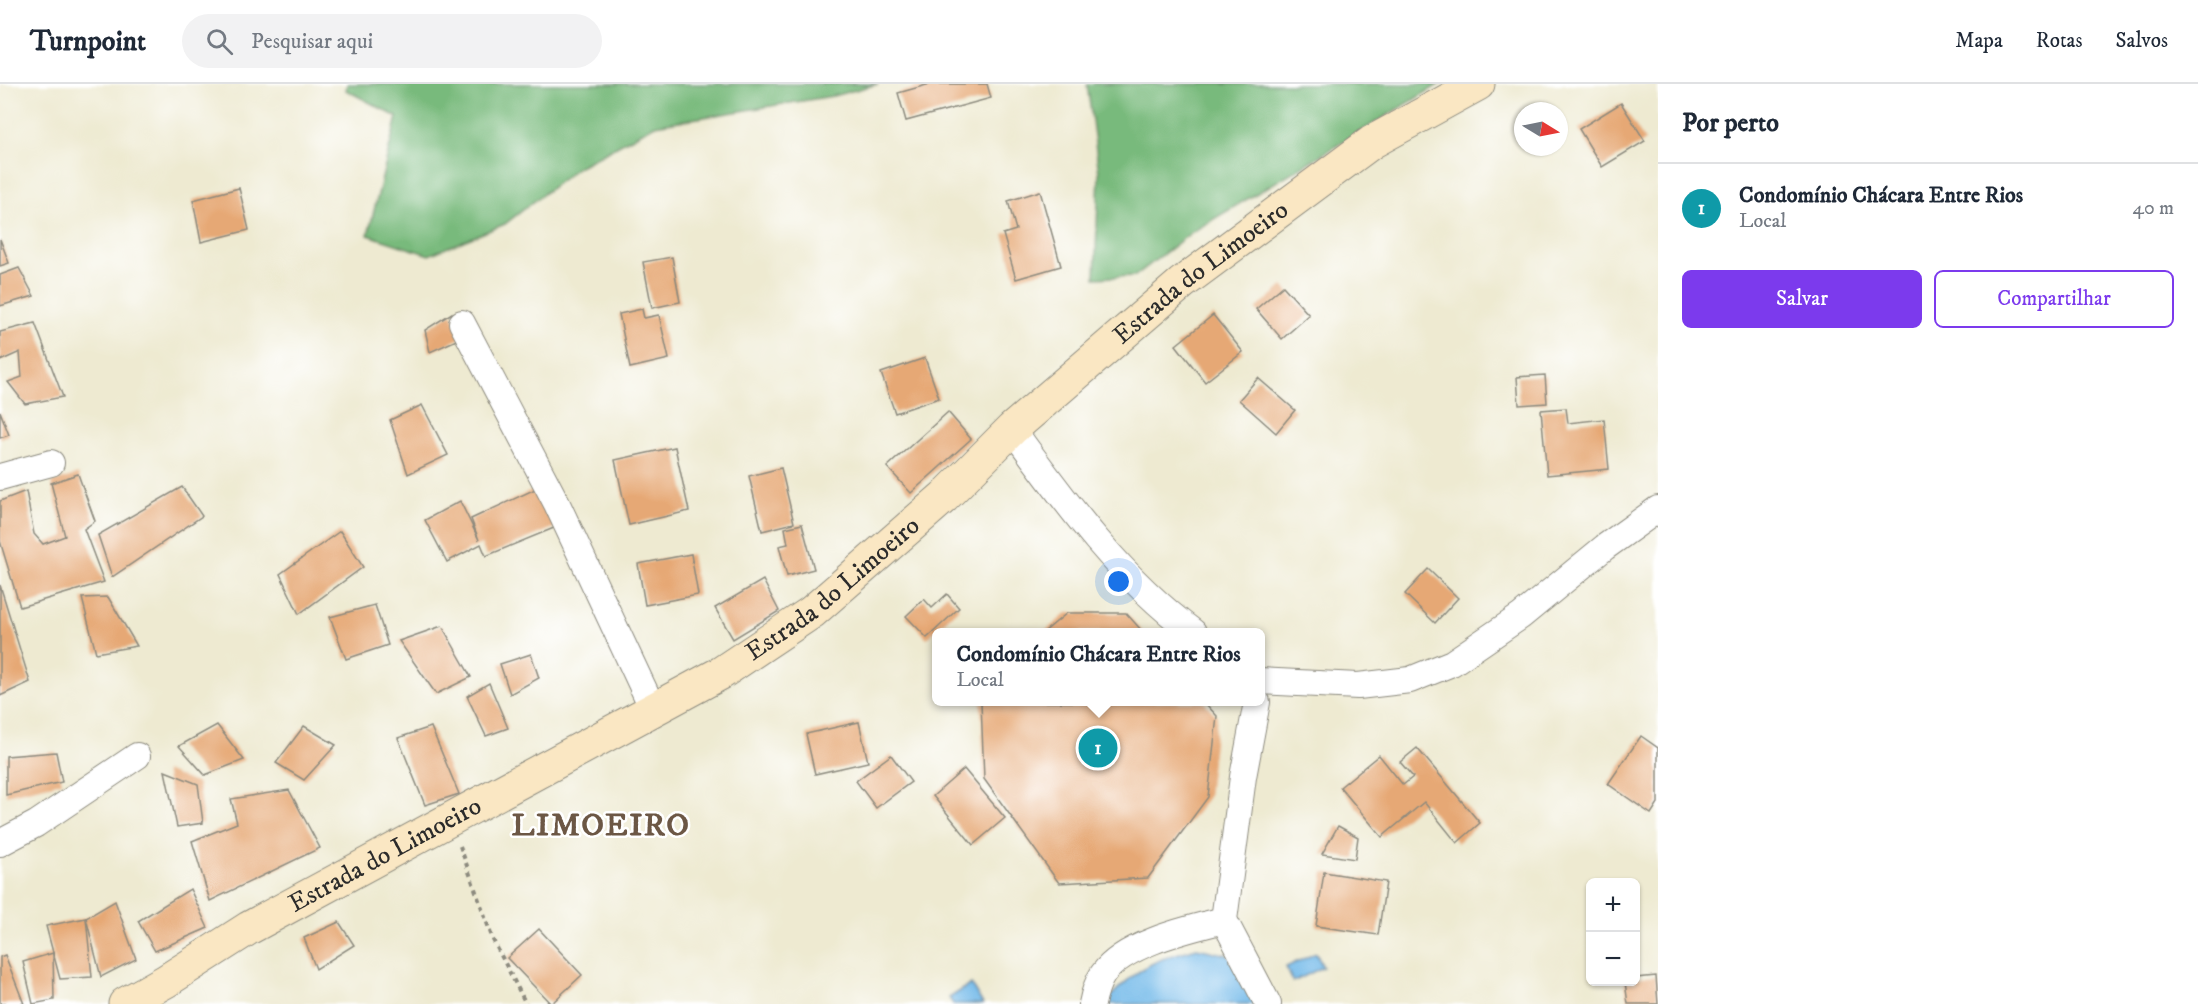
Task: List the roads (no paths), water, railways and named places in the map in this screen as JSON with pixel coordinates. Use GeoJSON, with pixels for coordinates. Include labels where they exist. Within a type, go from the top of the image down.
{"type":"FeatureCollection","features":[{"type":"Feature","properties":{"kind":"street","name":"Estrada do Limoeiro"},"geometry":{"type":"LineString","coordinates":[[125,1004],[166,981],[249,928],[721,673],[812,612],[944,497],[1012,429],[1182,283],[1372,142],[1479,84]]}},
{"type":"Feature","properties":{"kind":"street"},"geometry":{"type":"LineString","coordinates":[[462,323],[557,504],[653,710]]}},
{"type":"Feature","properties":{"kind":"street"},"geometry":{"type":"LineString","coordinates":[[1012,429],[1106,552],[1157,604],[1187,628]]}},
{"type":"Feature","properties":{"kind":"street"},"geometry":{"type":"LineString","coordinates":[[0,477],[51,463]]}},
{"type":"Feature","properties":{"kind":"street"},"geometry":{"type":"LineString","coordinates":[[1265,681],[1358,686],[1410,680],[1452,663],[1521,616],[1605,547],[1658,509]]}},
{"type":"Feature","properties":{"kind":"street"},"geometry":{"type":"LineString","coordinates":[[1256,706],[1243,777],[1224,920],[1268,1004]]}},
{"type":"Feature","properties":{"kind":"street"},"geometry":{"type":"LineString","coordinates":[[0,843],[36,824],[137,756]]}},
{"type":"Feature","properties":{"kind":"street"},"geometry":{"type":"LineString","coordinates":[[1092,1004],[1094,993],[1104,973],[1131,950],[1224,920]]}},
{"type":"Feature","properties":{"kind":"water"},"geometry":{"type":"Polygon","coordinates":[[[1197,948],[1228,955],[1256,997],[1257,1004],[1109,1004],[1110,997],[1130,978],[1149,965],[1197,948]]]}},
{"type":"Feature","properties":{"kind":"water"},"geometry":{"type":"Polygon","coordinates":[[[1316,953],[1323,967],[1293,982],[1286,967],[1316,953]]]}},
{"type":"Feature","properties":{"kind":"water"},"geometry":{"type":"Polygon","coordinates":[[[971,984],[983,1004],[953,1004],[949,998],[971,984]]]}},
{"type":"Feature","properties":{"kind":"place","name":"Condomínio Chácara Entre Rios"},"geometry":{"type":"Point","coordinates":[1098,748]}},
{"type":"Feature","properties":{"kind":"district","name":"LIMOEIRO"},"geometry":{"type":"Point","coordinates":[601,826]}}]}
